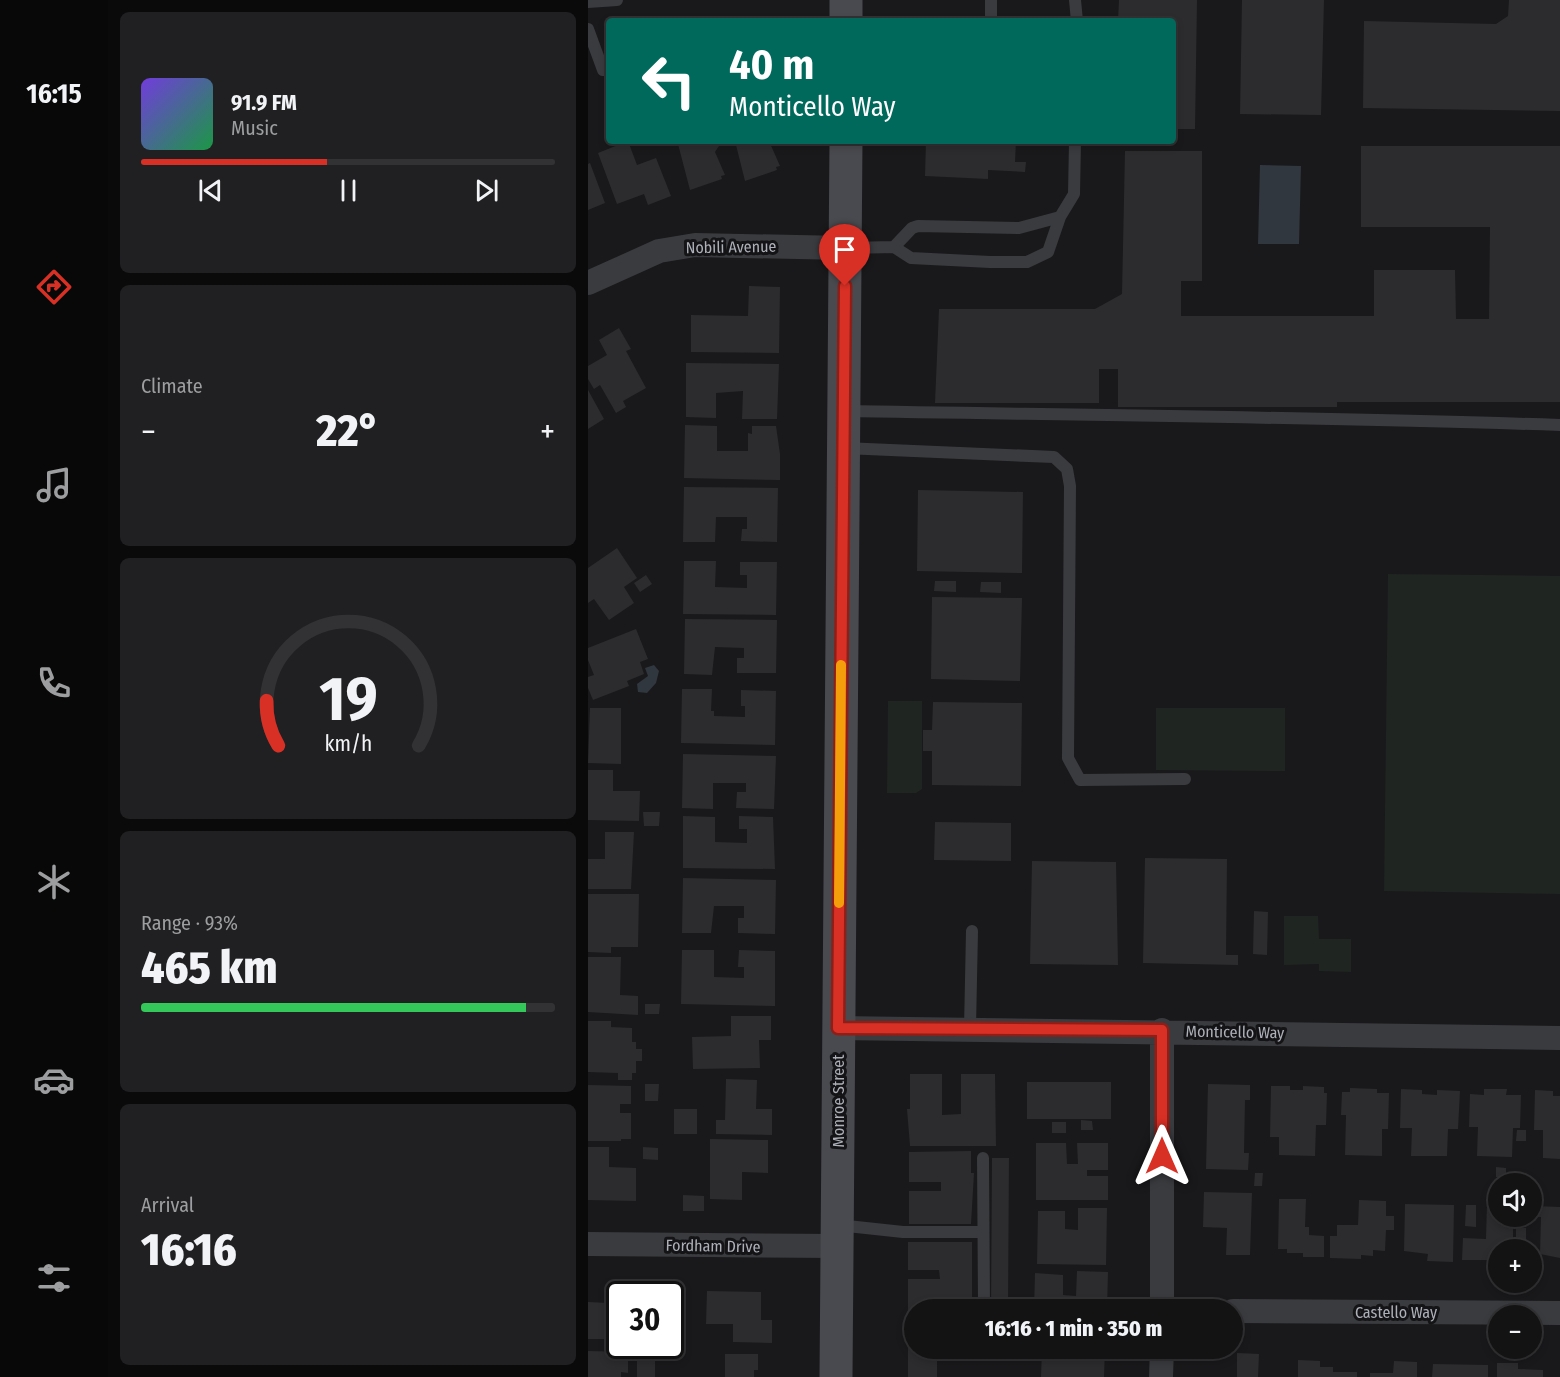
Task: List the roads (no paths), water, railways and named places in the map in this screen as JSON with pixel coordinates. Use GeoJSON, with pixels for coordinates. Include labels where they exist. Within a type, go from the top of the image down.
{"type":"FeatureCollection","features":[{"type":"Feature","properties":{"kind":"main road"},"geometry":{"type":"LineString","coordinates":[[846,0],[846,18]]}},
{"type":"Feature","properties":{"kind":"main road","name":"Monroe Street"},"geometry":{"type":"LineString","coordinates":[[836,1377],[846,144]]}},
{"type":"Feature","properties":{"kind":"street","name":"Nobili Avenue"},"geometry":{"type":"LineString","coordinates":[[588,283],[659,251],[695,245],[845,248]]}},
{"type":"Feature","properties":{"kind":"street","name":"Monticello Way"},"geometry":{"type":"LineString","coordinates":[[838,1028],[1162,1030],[1560,1038]]}},
{"type":"Feature","properties":{"kind":"street"},"geometry":{"type":"LineString","coordinates":[[1162,1030],[1162,1299]]}},
{"type":"Feature","properties":{"kind":"street","name":"Fordham Drive"},"geometry":{"type":"LineString","coordinates":[[588,1244],[837,1236]]}},
{"type":"Feature","properties":{"kind":"street","name":"Castello Way"},"geometry":{"type":"LineString","coordinates":[[1243,1311],[1560,1313]]}},
{"type":"Feature","properties":{"kind":"street"},"geometry":{"type":"LineString","coordinates":[[1161,1377],[1162,1359]]}},
{"type":"Feature","properties":{"kind":"lane"},"geometry":{"type":"LineString","coordinates":[[592,1],[618,0]]}},
{"type":"Feature","properties":{"kind":"lane"},"geometry":{"type":"LineString","coordinates":[[991,18],[992,0]]}},
{"type":"Feature","properties":{"kind":"lane"},"geometry":{"type":"LineString","coordinates":[[1075,0],[1077,18]]}},
{"type":"Feature","properties":{"kind":"lane"},"geometry":{"type":"LineString","coordinates":[[588,29],[603,70],[606,70]]}},
{"type":"Feature","properties":{"kind":"lane"},"geometry":{"type":"LineString","coordinates":[[845,248],[894,247],[911,258],[1027,262],[1048,252],[1060,217],[1074,194],[1075,144]]}},
{"type":"Feature","properties":{"kind":"lane"},"geometry":{"type":"LineString","coordinates":[[894,247],[912,228],[918,226],[1019,228],[1060,217]]}},
{"type":"Feature","properties":{"kind":"lane"},"geometry":{"type":"LineString","coordinates":[[844,411],[1367,419],[1560,425]]}},
{"type":"Feature","properties":{"kind":"lane"},"geometry":{"type":"LineString","coordinates":[[843,448],[1054,456],[1067,469],[1070,486],[1068,758],[1080,780],[1185,779]]}},
{"type":"Feature","properties":{"kind":"lane"},"geometry":{"type":"LineString","coordinates":[[970,1028],[972,931]]}},
{"type":"Feature","properties":{"kind":"lane"},"geometry":{"type":"LineString","coordinates":[[983,1158],[984,1299]]}},
{"type":"Feature","properties":{"kind":"lane"},"geometry":{"type":"LineString","coordinates":[[837,1236],[903,1232],[983,1232]]}}]}
